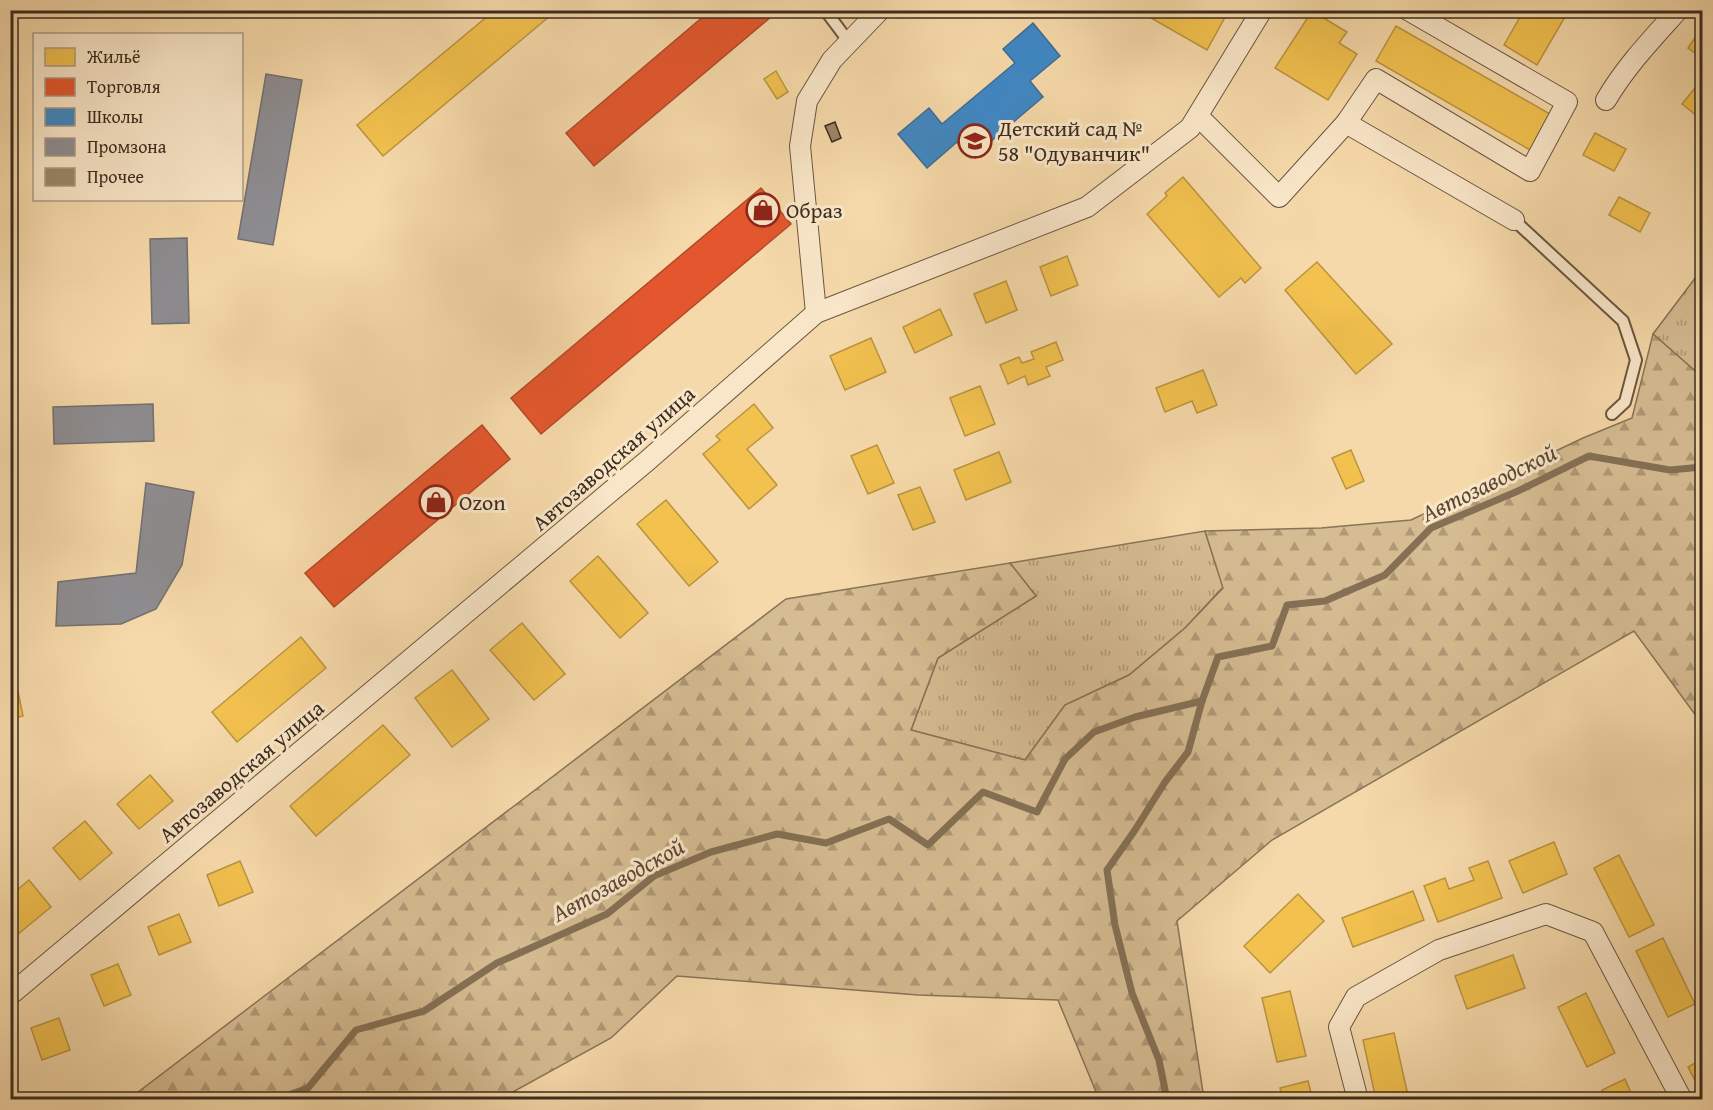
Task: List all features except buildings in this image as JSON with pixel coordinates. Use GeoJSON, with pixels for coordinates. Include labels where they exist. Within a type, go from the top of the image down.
{"type":"FeatureCollection","features":[{"type":"Feature","properties":{"kind":"street"},"geometry":{"type":"LineString","coordinates":[[816,313],[800,146],[807,101],[832,60],[880,10]]}},
{"type":"Feature","properties":{"kind":"street","name":"Автозаводская улица"},"geometry":{"type":"LineString","coordinates":[[10,996],[638,469],[816,313],[1088,207],[1190,128],[1262,10]]}},
{"type":"Feature","properties":{"kind":"street"},"geometry":{"type":"LineString","coordinates":[[1198,116],[1280,197],[1346,123],[1376,79],[1530,171],[1567,102],[1408,10]]}},
{"type":"Feature","properties":{"kind":"street"},"geometry":{"type":"LineString","coordinates":[[1606,100],[1619,77],[1678,10]]}},
{"type":"Feature","properties":{"kind":"street"},"geometry":{"type":"LineString","coordinates":[[1346,123],[1514,220]]}},
{"type":"Feature","properties":{"kind":"street"},"geometry":{"type":"LineString","coordinates":[[1358,1100],[1339,1027],[1356,997],[1438,950],[1546,914],[1593,932],[1682,1100]]}},
{"type":"Feature","properties":{"kind":"lane"},"geometry":{"type":"LineString","coordinates":[[825,10],[849,42]]}},
{"type":"Feature","properties":{"kind":"lane"},"geometry":{"type":"LineString","coordinates":[[1514,220],[1623,321],[1636,360],[1625,402],[1612,414]]}},
{"type":"Feature","properties":{"kind":"green space"},"geometry":{"type":"Polygon","coordinates":[[[1702,269],[1702,377],[1653,334],[1702,269]]]}},
{"type":"Feature","properties":{"kind":"green space"},"geometry":{"type":"Polygon","coordinates":[[[1653,334],[1702,377],[1702,724],[1634,631],[1272,840],[1177,921],[1204,1099],[1099,1099],[1058,1000],[918,995],[677,976],[611,1038],[500,1099],[129,1099],[786,599],[1010,563],[1036,596],[938,658],[911,730],[1025,760],[1065,705],[1129,675],[1185,628],[1223,588],[1205,531],[1321,528],[1411,520],[1583,438],[1632,418],[1653,334]]]}},
{"type":"Feature","properties":{"kind":"green space"},"geometry":{"type":"Polygon","coordinates":[[[1205,531],[1223,587],[1185,628],[1129,675],[1065,705],[1025,760],[911,730],[938,658],[1036,596],[1010,563],[1205,531]]]}},
{"type":"Feature","properties":{"kind":"waterway","name":"Автозаводской"},"geometry":{"type":"LineString","coordinates":[[275,1100],[308,1088],[356,1030],[424,1011],[497,963],[607,914],[654,876],[711,852],[777,834],[826,843],[889,819],[928,845],[983,792],[1037,812],[1065,759],[1094,732],[1135,717],[1202,701],[1218,657],[1272,646],[1287,605],[1325,601],[1385,575],[1431,528],[1518,491],[1589,456],[1670,470],[1702,467]]}},
{"type":"Feature","properties":{"kind":"waterway"},"geometry":{"type":"LineString","coordinates":[[1167,1100],[1159,1060],[1132,993],[1115,925],[1107,870],[1165,782],[1188,752],[1202,701]]}},
{"type":"Feature","properties":{"kind":"place","name":"Детский сад № 58 \"Одуванчик\""},"geometry":{"type":"Point","coordinates":[975,141]}},
{"type":"Feature","properties":{"kind":"place","name":"Образ"},"geometry":{"type":"Point","coordinates":[763,210]}},
{"type":"Feature","properties":{"kind":"place","name":"Ozon"},"geometry":{"type":"Point","coordinates":[436,502]}}]}
